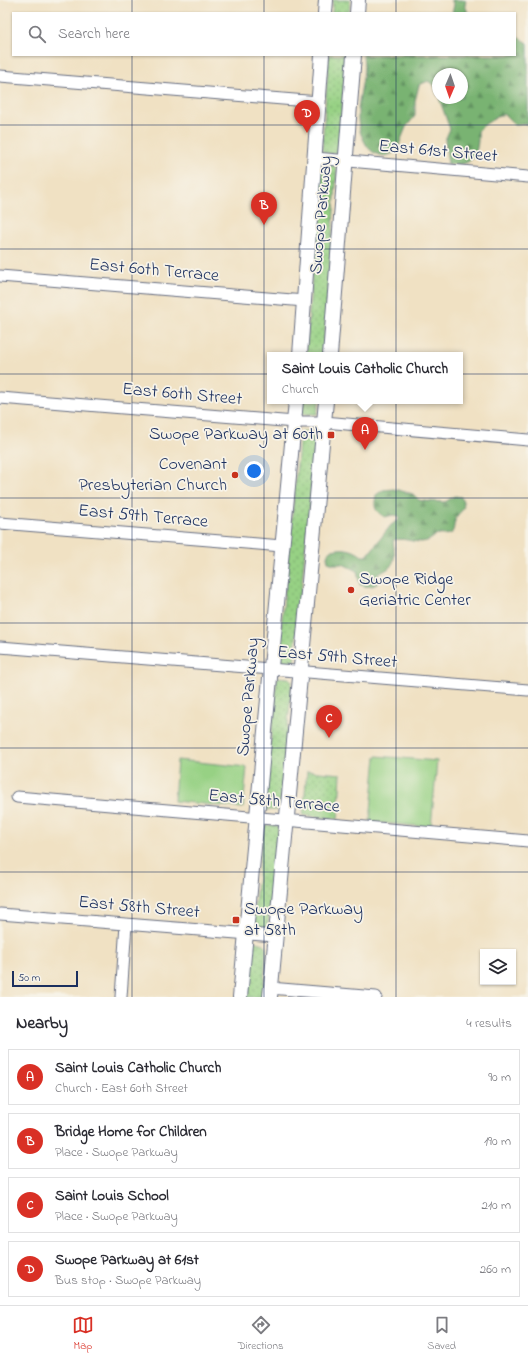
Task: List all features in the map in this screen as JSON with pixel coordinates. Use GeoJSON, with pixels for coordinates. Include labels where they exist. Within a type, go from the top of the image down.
{"type":"FeatureCollection","features":[{"type":"Feature","properties":{"kind":"main road"},"geometry":{"type":"LineString","coordinates":[[326,0],[326,12]]}},
{"type":"Feature","properties":{"kind":"main road"},"geometry":{"type":"LineString","coordinates":[[357,12],[358,0]]}},
{"type":"Feature","properties":{"kind":"main road","name":"Swope Parkway"},"geometry":{"type":"LineString","coordinates":[[300,352],[322,56]]}},
{"type":"Feature","properties":{"kind":"main road","name":"Swope Parkway"},"geometry":{"type":"LineString","coordinates":[[330,352],[354,56]]}},
{"type":"Feature","properties":{"kind":"main road","name":"Swope Parkway"},"geometry":{"type":"LineString","coordinates":[[240,997],[296,404]]}},
{"type":"Feature","properties":{"kind":"main road"},"geometry":{"type":"LineString","coordinates":[[270,993],[326,404]]}},
{"type":"Feature","properties":{"kind":"street"},"geometry":{"type":"LineString","coordinates":[[0,76],[319,102]]}},
{"type":"Feature","properties":{"kind":"street","name":"East 61st Street"},"geometry":{"type":"LineString","coordinates":[[315,158],[528,178]]}},
{"type":"Feature","properties":{"kind":"street","name":"East 60th Terrace"},"geometry":{"type":"LineString","coordinates":[[0,276],[305,301]]}},
{"type":"Feature","properties":{"kind":"street","name":"East 60th Street"},"geometry":{"type":"LineString","coordinates":[[0,398],[295,422],[324,422],[528,440]]}},
{"type":"Feature","properties":{"kind":"street","name":"East 59th Terrace"},"geometry":{"type":"LineString","coordinates":[[0,523],[282,546]]}},
{"type":"Feature","properties":{"kind":"street","name":"East 59th Street"},"geometry":{"type":"LineString","coordinates":[[0,647],[528,690]]}},
{"type":"Feature","properties":{"kind":"street","name":"East 58th Terrace"},"geometry":{"type":"LineString","coordinates":[[18,797],[528,841]]}},
{"type":"Feature","properties":{"kind":"street","name":"East 58th Street"},"geometry":{"type":"LineString","coordinates":[[0,914],[275,936]]}},
{"type":"Feature","properties":{"kind":"street"},"geometry":{"type":"LineString","coordinates":[[121,997],[126,925]]}},
{"type":"Feature","properties":{"kind":"street"},"geometry":{"type":"LineString","coordinates":[[270,993],[376,997]]}},
{"type":"Feature","properties":{"kind":"green space"},"geometry":{"type":"Polygon","coordinates":[[[333,0],[350,0],[349,12],[332,12],[333,0]]]}},
{"type":"Feature","properties":{"kind":"green space"},"geometry":{"type":"Polygon","coordinates":[[[451,0],[466,0],[465,5],[468,12],[452,12],[454,5],[451,0]]]}},
{"type":"Feature","properties":{"kind":"green space"},"geometry":{"type":"Polygon","coordinates":[[[516,36],[528,43],[528,124],[515,125],[504,114],[486,123],[478,131],[476,153],[473,158],[463,164],[448,164],[445,140],[450,129],[441,104],[468,104],[468,68],[432,68],[432,84],[428,81],[419,85],[415,101],[415,116],[406,127],[398,150],[392,154],[383,156],[373,152],[367,146],[359,126],[358,109],[363,76],[363,56],[516,56],[516,36]]]}},
{"type":"Feature","properties":{"kind":"green space"},"geometry":{"type":"Polygon","coordinates":[[[329,56],[346,56],[339,148],[337,153],[333,154],[322,150],[329,56]]]}},
{"type":"Feature","properties":{"kind":"green space"},"geometry":{"type":"Polygon","coordinates":[[[323,165],[330,165],[334,166],[337,171],[323,352],[306,352],[320,168],[323,165]]]}},
{"type":"Feature","properties":{"kind":"green space"},"geometry":{"type":"Polygon","coordinates":[[[302,404],[319,404],[317,414],[304,414],[302,412],[302,404]]]}},
{"type":"Feature","properties":{"kind":"green space"},"geometry":{"type":"Polygon","coordinates":[[[303,431],[314,432],[316,439],[294,662],[292,665],[281,664],[278,661],[300,434],[303,431]]]}},
{"type":"Feature","properties":{"kind":"green space"},"geometry":{"type":"Polygon","coordinates":[[[394,489],[413,494],[419,500],[425,501],[445,502],[455,496],[461,497],[464,506],[456,517],[451,534],[437,534],[432,539],[421,542],[399,539],[393,540],[393,562],[384,571],[377,574],[379,578],[378,583],[369,586],[360,585],[357,571],[343,564],[328,562],[327,556],[329,551],[342,549],[354,551],[362,556],[367,556],[391,525],[399,520],[399,516],[393,515],[385,517],[377,511],[375,506],[376,495],[383,490],[394,489]]]}},
{"type":"Feature","properties":{"kind":"green space"},"geometry":{"type":"Polygon","coordinates":[[[278,677],[289,678],[292,681],[280,807],[277,810],[267,810],[264,806],[278,677]]]}},
{"type":"Feature","properties":{"kind":"green space"},"geometry":{"type":"Polygon","coordinates":[[[376,756],[437,761],[431,827],[370,822],[376,756]]]}},
{"type":"Feature","properties":{"kind":"green space"},"geometry":{"type":"Polygon","coordinates":[[[177,760],[247,767],[243,808],[174,801],[177,760]]]}},
{"type":"Feature","properties":{"kind":"green space"},"geometry":{"type":"Polygon","coordinates":[[[307,771],[341,774],[338,819],[303,815],[307,771]]]}},
{"type":"Feature","properties":{"kind":"green space"},"geometry":{"type":"Polygon","coordinates":[[[263,825],[276,826],[278,827],[278,830],[268,923],[266,927],[256,927],[253,924],[263,825]]]}},
{"type":"Feature","properties":{"kind":"green space"},"geometry":{"type":"Polygon","coordinates":[[[253,941],[264,944],[266,948],[263,997],[246,997],[251,942],[253,941]]]}},
{"type":"Feature","properties":{"kind":"place","name":"Swope Parkway at 61st"},"geometry":{"type":"Point","coordinates":[307,133]}},
{"type":"Feature","properties":{"kind":"place","name":"Bridge Home for Children"},"geometry":{"type":"Point","coordinates":[264,225]}},
{"type":"Feature","properties":{"kind":"place","name":"Swope Parkway at 60th"},"geometry":{"type":"Point","coordinates":[331,435]}},
{"type":"Feature","properties":{"kind":"place","name":"Saint Louis Catholic Church"},"geometry":{"type":"Point","coordinates":[365,450]}},
{"type":"Feature","properties":{"kind":"place","name":"Covenant Presbyterian Church"},"geometry":{"type":"Point","coordinates":[235,475]}},
{"type":"Feature","properties":{"kind":"place","name":"Swope Ridge Geriatric Center"},"geometry":{"type":"Point","coordinates":[351,590]}},
{"type":"Feature","properties":{"kind":"place","name":"Saint Louis School"},"geometry":{"type":"Point","coordinates":[329,738]}},
{"type":"Feature","properties":{"kind":"place","name":"Swope Parkway at 58th"},"geometry":{"type":"Point","coordinates":[236,920]}}]}
